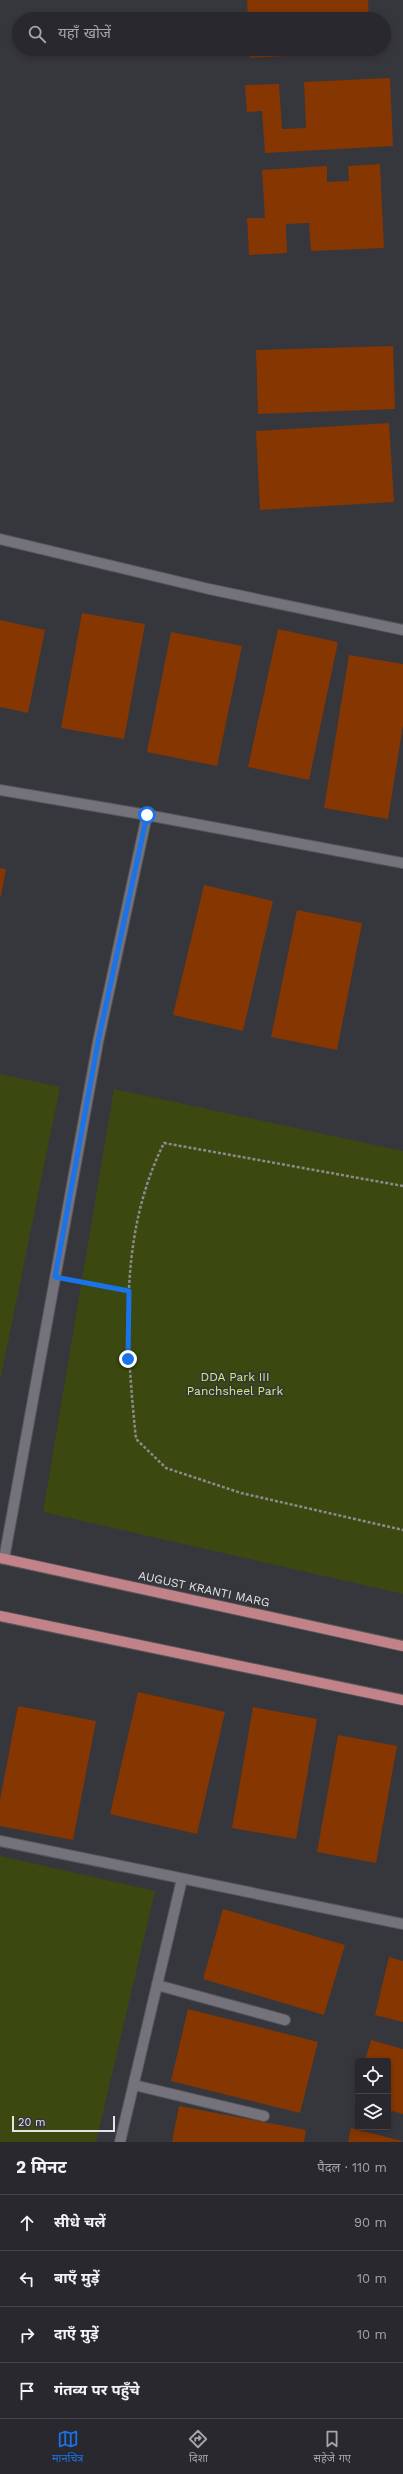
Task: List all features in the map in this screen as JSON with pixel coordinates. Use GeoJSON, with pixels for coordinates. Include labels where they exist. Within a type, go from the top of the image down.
{"type":"FeatureCollection","features":[{"type":"Feature","properties":{"kind":"main road","name":"AUGUST KRANTI MARG"},"geometry":{"type":"LineString","coordinates":[[2,1558],[403,1646]]}},
{"type":"Feature","properties":{"kind":"main road"},"geometry":{"type":"LineString","coordinates":[[0,1616],[403,1700]]}},
{"type":"Feature","properties":{"kind":"street"},"geometry":{"type":"LineString","coordinates":[[0,539],[209,588],[403,630]]}},
{"type":"Feature","properties":{"kind":"street"},"geometry":{"type":"LineString","coordinates":[[0,790],[147,815],[403,863]]}},
{"type":"Feature","properties":{"kind":"street"},"geometry":{"type":"LineString","coordinates":[[2,1558],[98,1042],[147,815]]}},
{"type":"Feature","properties":{"kind":"street"},"geometry":{"type":"LineString","coordinates":[[0,1841],[403,1924]]}},
{"type":"Feature","properties":{"kind":"street"},"geometry":{"type":"LineString","coordinates":[[120,2142],[182,1879]]}},
{"type":"Feature","properties":{"kind":"street"},"geometry":{"type":"LineString","coordinates":[[157,1985],[285,2020]]}},
{"type":"Feature","properties":{"kind":"street"},"geometry":{"type":"LineString","coordinates":[[134,2085],[264,2116]]}},
{"type":"Feature","properties":{"kind":"path"},"geometry":{"type":"LineString","coordinates":[[403,1186],[164,1143],[150,1172],[131,1254],[128,1359],[136,1439],[166,1468],[241,1493],[403,1530]]}},
{"type":"Feature","properties":{"kind":"path"},"geometry":{"type":"LineString","coordinates":[[55,1277],[129,1291]]}},
{"type":"Feature","properties":{"kind":"green space"},"geometry":{"type":"Polygon","coordinates":[[[0,1074],[60,1087],[0,1381],[0,1074]]]}},
{"type":"Feature","properties":{"kind":"green space","name":"DDA Park III Panchsheel Park"},"geometry":{"type":"Polygon","coordinates":[[[114,1089],[403,1151],[403,1594],[43,1512],[114,1089]]]}},
{"type":"Feature","properties":{"kind":"green space"},"geometry":{"type":"Polygon","coordinates":[[[0,1856],[155,1891],[96,2142],[0,2142],[0,1856]]]}},
{"type":"Feature","properties":{"kind":"building"},"geometry":{"type":"Polygon","coordinates":[[[247,0],[368,0],[369,12],[248,12],[247,0]]]}},
{"type":"Feature","properties":{"kind":"building"},"geometry":{"type":"Polygon","coordinates":[[[250,56],[290,56],[250,58],[250,56]]]}},
{"type":"Feature","properties":{"kind":"building"},"geometry":{"type":"Polygon","coordinates":[[[390,78],[393,146],[265,153],[262,111],[247,112],[245,85],[279,84],[282,129],[306,128],[304,82],[390,78]]]}},
{"type":"Feature","properties":{"kind":"building"},"geometry":{"type":"Polygon","coordinates":[[[380,164],[384,248],[311,251],[309,223],[286,224],[287,253],[249,255],[247,218],[265,218],[262,170],[327,166],[327,182],[349,181],[348,166],[380,164]]]}},
{"type":"Feature","properties":{"kind":"building"},"geometry":{"type":"Polygon","coordinates":[[[393,346],[395,409],[258,414],[256,350],[393,346]]]}},
{"type":"Feature","properties":{"kind":"building"},"geometry":{"type":"Polygon","coordinates":[[[389,423],[394,502],[260,510],[256,431],[389,423]]]}},
{"type":"Feature","properties":{"kind":"building"},"geometry":{"type":"Polygon","coordinates":[[[82,613],[145,624],[124,739],[61,728],[82,613]]]}},
{"type":"Feature","properties":{"kind":"building"},"geometry":{"type":"Polygon","coordinates":[[[0,620],[45,630],[28,713],[0,707],[0,620]]]}},
{"type":"Feature","properties":{"kind":"building"},"geometry":{"type":"Polygon","coordinates":[[[278,629],[338,642],[309,780],[248,767],[278,629]]]}},
{"type":"Feature","properties":{"kind":"building"},"geometry":{"type":"Polygon","coordinates":[[[171,632],[242,646],[217,766],[147,752],[171,632]]]}},
{"type":"Feature","properties":{"kind":"building"},"geometry":{"type":"Polygon","coordinates":[[[349,655],[403,664],[403,725],[388,819],[324,808],[349,655]]]}},
{"type":"Feature","properties":{"kind":"building"},"geometry":{"type":"Polygon","coordinates":[[[0,868],[6,869],[1,896],[0,896],[0,868]]]}},
{"type":"Feature","properties":{"kind":"building"},"geometry":{"type":"Polygon","coordinates":[[[204,885],[273,901],[243,1031],[173,1015],[204,885]]]}},
{"type":"Feature","properties":{"kind":"building"},"geometry":{"type":"Polygon","coordinates":[[[297,910],[362,923],[337,1050],[271,1037],[297,910]]]}},
{"type":"Feature","properties":{"kind":"building"},"geometry":{"type":"Polygon","coordinates":[[[138,1692],[225,1712],[197,1834],[110,1814],[138,1692]]]}},
{"type":"Feature","properties":{"kind":"building"},"geometry":{"type":"Polygon","coordinates":[[[18,1706],[96,1721],[73,1840],[0,1826],[0,1800],[18,1706]]]}},
{"type":"Feature","properties":{"kind":"building"},"geometry":{"type":"Polygon","coordinates":[[[253,1707],[317,1719],[296,1839],[232,1828],[253,1707]]]}},
{"type":"Feature","properties":{"kind":"building"},"geometry":{"type":"Polygon","coordinates":[[[338,1735],[397,1746],[376,1863],[317,1852],[338,1735]]]}},
{"type":"Feature","properties":{"kind":"building"},"geometry":{"type":"Polygon","coordinates":[[[223,1909],[345,1945],[324,2015],[203,1979],[223,1909]]]}},
{"type":"Feature","properties":{"kind":"building"},"geometry":{"type":"Polygon","coordinates":[[[389,1957],[403,1961],[403,2022],[375,2015],[389,1957]]]}},
{"type":"Feature","properties":{"kind":"building"},"geometry":{"type":"Polygon","coordinates":[[[188,2009],[318,2042],[300,2113],[171,2081],[188,2009]]]}},
{"type":"Feature","properties":{"kind":"building"},"geometry":{"type":"Polygon","coordinates":[[[371,2040],[403,2049],[403,2114],[391,2111],[391,2058],[366,2058],[371,2040]]]}},
{"type":"Feature","properties":{"kind":"building"},"geometry":{"type":"Polygon","coordinates":[[[179,2106],[306,2130],[304,2142],[172,2142],[179,2106]]]}},
{"type":"Feature","properties":{"kind":"building"},"geometry":{"type":"Polygon","coordinates":[[[351,2128],[402,2141],[402,2142],[348,2142],[351,2128]]]}},
{"type":"Feature","properties":{"kind":"route"},"geometry":{"type":"LineString","coordinates":[[128,1359],[129,1291],[55,1277],[98,1042],[147,815]]}}]}
